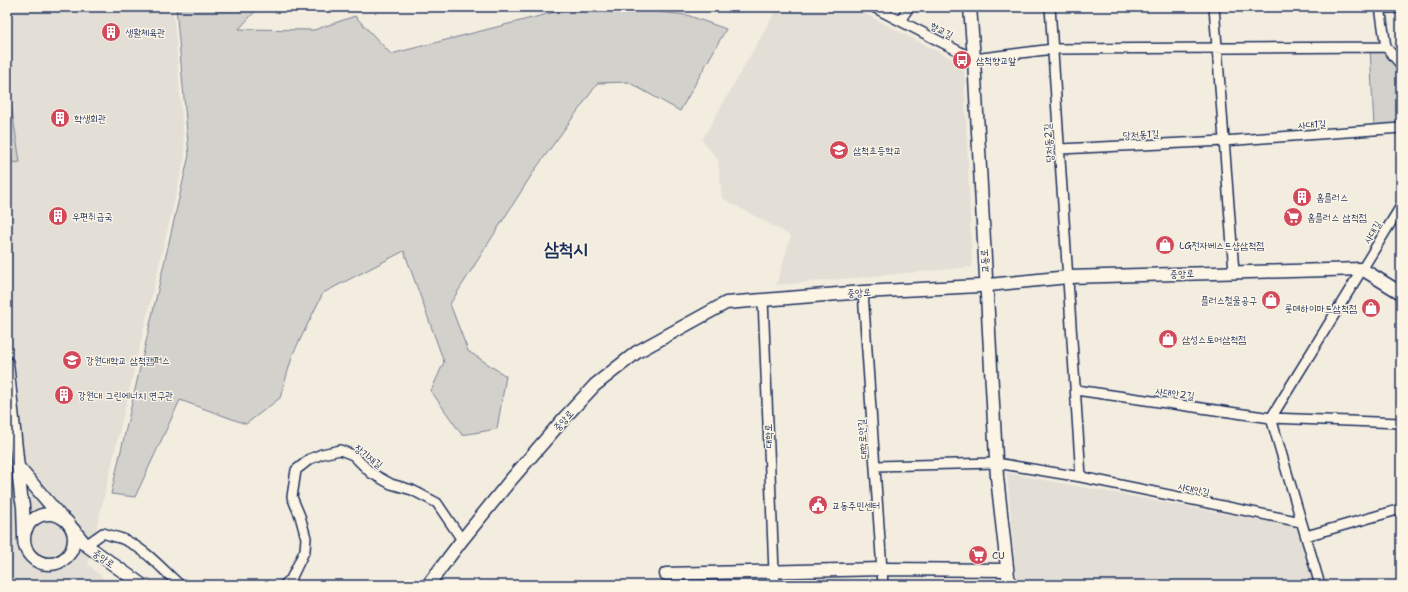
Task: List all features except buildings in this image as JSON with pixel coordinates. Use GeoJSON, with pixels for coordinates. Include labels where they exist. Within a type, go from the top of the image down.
{"type":"FeatureCollection","features":[{"type":"Feature","properties":{"kind":"street","name":"향교길"},"geometry":{"type":"LineString","coordinates":[[872,7],[974,58]]}},
{"type":"Feature","properties":{"kind":"street"},"geometry":{"type":"LineString","coordinates":[[900,21],[909,7]]}},
{"type":"Feature","properties":{"kind":"street","name":"교동로"},"geometry":{"type":"LineString","coordinates":[[970,7],[996,463],[1009,585]]}},
{"type":"Feature","properties":{"kind":"street","name":"당저동2길"},"geometry":{"type":"LineString","coordinates":[[1050,7],[1068,277]]}},
{"type":"Feature","properties":{"kind":"street"},"geometry":{"type":"LineString","coordinates":[[1214,7],[1234,272]]}},
{"type":"Feature","properties":{"kind":"street"},"geometry":{"type":"LineString","coordinates":[[1401,8],[1380,7],[1386,47],[1401,64]]}},
{"type":"Feature","properties":{"kind":"street"},"geometry":{"type":"LineString","coordinates":[[974,58],[1053,49],[1386,47]]}},
{"type":"Feature","properties":{"kind":"street","name":"사대1길"},"geometry":{"type":"LineString","coordinates":[[1224,141],[1401,128]]}},
{"type":"Feature","properties":{"kind":"street","name":"당저동1길"},"geometry":{"type":"LineString","coordinates":[[1060,149],[1224,141]]}},
{"type":"Feature","properties":{"kind":"street","name":"사대길"},"geometry":{"type":"LineString","coordinates":[[1362,269],[1401,206]]}},
{"type":"Feature","properties":{"kind":"street"},"geometry":{"type":"LineString","coordinates":[[1320,585],[1271,418],[1362,269],[1401,293]]}},
{"type":"Feature","properties":{"kind":"street","name":"중앙로"},"geometry":{"type":"LineString","coordinates":[[428,585],[462,540],[535,452],[595,385],[637,352],[726,303],[863,292],[986,285],[1068,277],[1362,269]]}},
{"type":"Feature","properties":{"kind":"street"},"geometry":{"type":"LineString","coordinates":[[875,466],[996,463],[1081,477],[1068,277]]}},
{"type":"Feature","properties":{"kind":"street","name":"대학로안길"},"geometry":{"type":"LineString","coordinates":[[863,292],[884,585]]}},
{"type":"Feature","properties":{"kind":"street","name":"대학로"},"geometry":{"type":"LineString","coordinates":[[763,299],[775,585]]}},
{"type":"Feature","properties":{"kind":"street"},"geometry":{"type":"LineString","coordinates":[[7,363],[23,506],[24,536],[27,551],[30,556],[40,562],[51,564],[61,561],[103,533],[126,541],[152,558],[180,585]]}},
{"type":"Feature","properties":{"kind":"street","name":"사대안2길"},"geometry":{"type":"LineString","coordinates":[[1076,390],[1271,418]]}},
{"type":"Feature","properties":{"kind":"street"},"geometry":{"type":"LineString","coordinates":[[1271,418],[1401,423]]}},
{"type":"Feature","properties":{"kind":"street","name":"장기재길"},"geometry":{"type":"LineString","coordinates":[[284,585],[291,579],[305,550],[306,538],[300,516],[292,497],[296,470],[310,459],[322,454],[340,450],[353,456],[371,473],[391,484],[412,490],[437,503],[462,540]]}},
{"type":"Feature","properties":{"kind":"street"},"geometry":{"type":"LineString","coordinates":[[19,468],[72,528],[74,543],[67,557]]}},
{"type":"Feature","properties":{"kind":"street","name":"사대안길"},"geometry":{"type":"LineString","coordinates":[[1081,477],[1301,522]]}},
{"type":"Feature","properties":{"kind":"street"},"geometry":{"type":"LineString","coordinates":[[1306,536],[1401,509]]}},
{"type":"Feature","properties":{"kind":"street"},"geometry":{"type":"LineString","coordinates":[[24,536],[27,527],[37,517],[50,514],[60,516]]}},
{"type":"Feature","properties":{"kind":"street","name":"중앙로"},"geometry":{"type":"LineString","coordinates":[[72,528],[86,545],[142,585]]}},
{"type":"Feature","properties":{"kind":"street"},"geometry":{"type":"LineString","coordinates":[[666,574],[882,569],[1008,570]]}},
{"type":"Feature","properties":{"kind":"shaded area","name":"강원대학교 삼척캠퍼스"},"geometry":{"type":"Polygon","coordinates":[[[7,7],[173,7],[185,156],[88,564],[111,585],[7,585],[7,7]]]}},
{"type":"Feature","properties":{"kind":"shaded area"},"geometry":{"type":"Polygon","coordinates":[[[176,7],[259,7],[239,29],[314,30],[355,16],[391,54],[571,8],[622,8],[687,15],[726,29],[680,111],[628,82],[598,83],[534,171],[450,304],[468,351],[506,376],[497,429],[462,435],[431,391],[444,362],[404,251],[323,293],[293,354],[280,398],[246,424],[180,400],[135,497],[111,494],[189,155],[176,7]]]}},
{"type":"Feature","properties":{"kind":"shaded area","name":"삼척초등학교"},"geometry":{"type":"Polygon","coordinates":[[[778,7],[852,7],[964,65],[972,267],[776,285],[791,236],[722,198],[718,160],[702,140],[778,7]]]}},
{"type":"Feature","properties":{"kind":"shaded area"},"geometry":{"type":"Polygon","coordinates":[[[1393,47],[1401,58],[1401,125],[1374,127],[1370,48],[1393,47]]]}},
{"type":"Feature","properties":{"kind":"shaded area"},"geometry":{"type":"Polygon","coordinates":[[[7,79],[20,162],[7,163],[7,79]]]}},
{"type":"Feature","properties":{"kind":"shaded area"},"geometry":{"type":"Polygon","coordinates":[[[1007,473],[1301,528],[1315,585],[1017,585],[1007,473]]]}},
{"type":"Feature","properties":{"kind":"place","name":"생활체육관"},"geometry":{"type":"Point","coordinates":[111,32]}},
{"type":"Feature","properties":{"kind":"place","name":"삼척향교앞"},"geometry":{"type":"Point","coordinates":[962,60]}},
{"type":"Feature","properties":{"kind":"place","name":"학생회관"},"geometry":{"type":"Point","coordinates":[60,118]}},
{"type":"Feature","properties":{"kind":"place","name":"삼척초등학교"},"geometry":{"type":"Point","coordinates":[839,150]}},
{"type":"Feature","properties":{"kind":"place","name":"홈플러스"},"geometry":{"type":"Point","coordinates":[1302,197]}},
{"type":"Feature","properties":{"kind":"place","name":"우편취급국"},"geometry":{"type":"Point","coordinates":[58,216]}},
{"type":"Feature","properties":{"kind":"place","name":"홈플러스 삼척점"},"geometry":{"type":"Point","coordinates":[1293,217]}},
{"type":"Feature","properties":{"kind":"place","name":"LG전자베스트샵삼척점"},"geometry":{"type":"Point","coordinates":[1165,245]}},
{"type":"Feature","properties":{"kind":"place","name":"플러스철물공구"},"geometry":{"type":"Point","coordinates":[1271,300]}},
{"type":"Feature","properties":{"kind":"place","name":"롯데하이마트삼척점"},"geometry":{"type":"Point","coordinates":[1371,308]}},
{"type":"Feature","properties":{"kind":"place","name":"삼성스토어삼척점"},"geometry":{"type":"Point","coordinates":[1168,339]}},
{"type":"Feature","properties":{"kind":"place","name":"강원대학교 삼척캠퍼스"},"geometry":{"type":"Point","coordinates":[72,360]}},
{"type":"Feature","properties":{"kind":"place","name":"강원대 그린에너지 연구관"},"geometry":{"type":"Point","coordinates":[64,395]}},
{"type":"Feature","properties":{"kind":"place","name":"교동주민센터"},"geometry":{"type":"Point","coordinates":[818,505]}},
{"type":"Feature","properties":{"kind":"place","name":"CU"},"geometry":{"type":"Point","coordinates":[978,555]}},
{"type":"Feature","properties":{"kind":"district","name":"삼척시"},"geometry":{"type":"Point","coordinates":[566,249]}}]}
